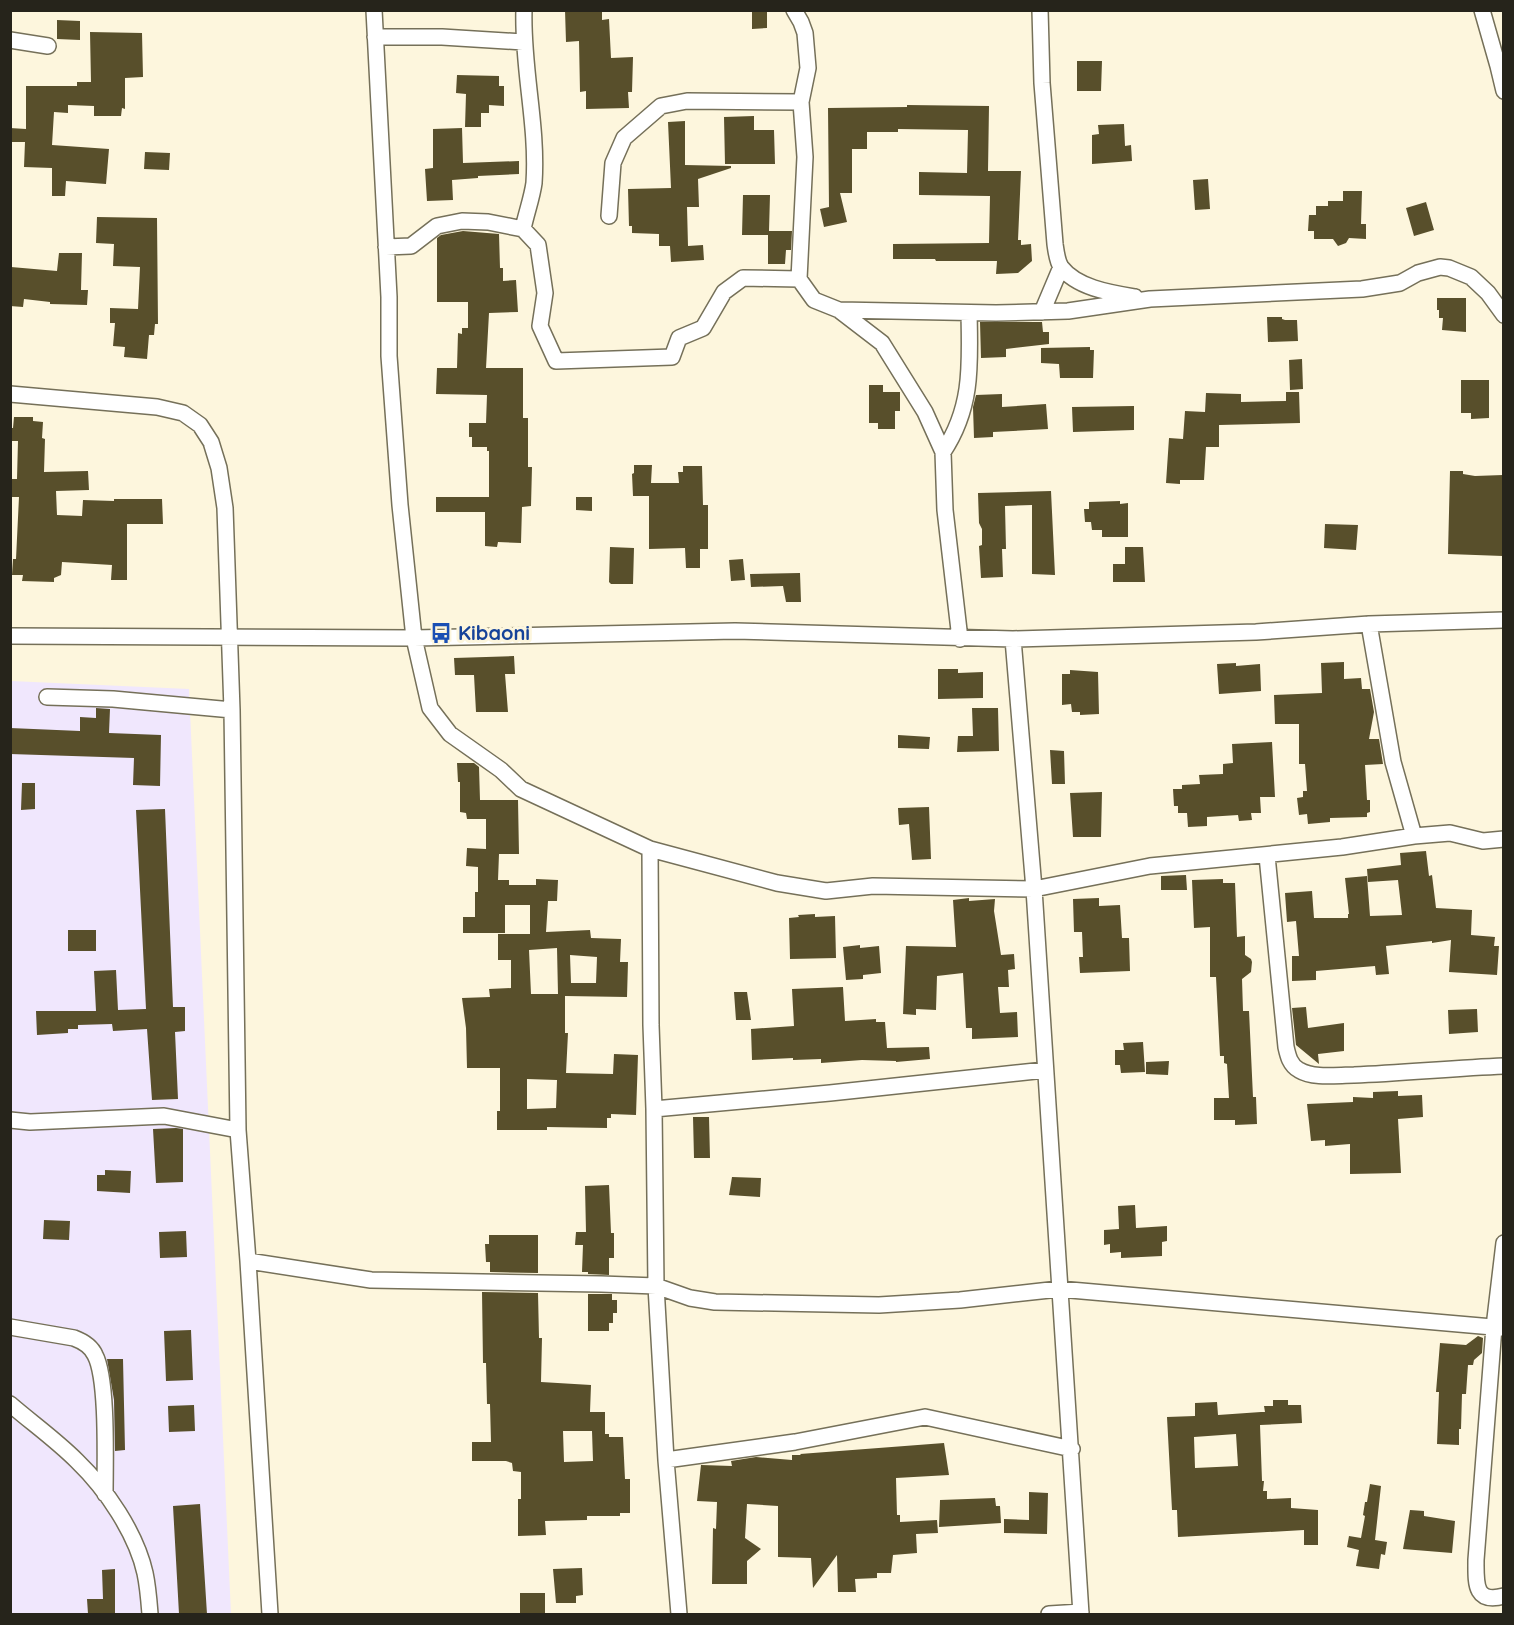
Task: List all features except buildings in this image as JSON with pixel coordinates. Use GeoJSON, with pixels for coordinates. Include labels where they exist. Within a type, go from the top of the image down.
{"type":"FeatureCollection","features":[{"type":"Feature","properties":{"kind":"street"},"geometry":{"type":"LineString","coordinates":[[374,10],[389,356],[400,505],[414,638],[430,708],[450,734],[501,770],[521,789],[650,849],[777,883],[826,891],[873,886],[1034,889],[1150,866],[1267,856],[1414,836],[1450,833],[1483,841],[1503,839]]}},
{"type":"Feature","properties":{"kind":"street"},"geometry":{"type":"LineString","coordinates":[[523,229],[534,185],[532,112],[523,42],[524,10]]}},
{"type":"Feature","properties":{"kind":"street"},"geometry":{"type":"LineString","coordinates":[[1040,10],[1042,83],[1055,244],[1061,267],[1042,312]]}},
{"type":"Feature","properties":{"kind":"street"},"geometry":{"type":"LineString","coordinates":[[1482,10],[1503,91]]}},
{"type":"Feature","properties":{"kind":"street"},"geometry":{"type":"LineString","coordinates":[[801,14],[807,45],[808,68],[801,102],[805,157],[799,279],[814,300],[839,310],[882,343],[926,412],[943,452],[945,510],[960,639]]}},
{"type":"Feature","properties":{"kind":"street"},"geometry":{"type":"LineString","coordinates":[[375,37],[442,36],[523,42]]}},
{"type":"Feature","properties":{"kind":"street"},"geometry":{"type":"LineString","coordinates":[[10,40],[48,46]]}},
{"type":"Feature","properties":{"kind":"street"},"geometry":{"type":"LineString","coordinates":[[609,216],[613,163],[624,138],[661,106],[687,101],[801,102]]}},
{"type":"Feature","properties":{"kind":"street"},"geometry":{"type":"LineString","coordinates":[[386,247],[411,246],[437,226],[462,222],[488,222],[523,229],[538,245],[545,293],[540,326],[556,361],[672,357],[679,338],[703,328],[724,292],[743,278],[799,279]]}},
{"type":"Feature","properties":{"kind":"street"},"geometry":{"type":"LineString","coordinates":[[1061,267],[1086,285],[1117,294],[1150,299]]}},
{"type":"Feature","properties":{"kind":"street"},"geometry":{"type":"LineString","coordinates":[[839,310],[1042,312],[1086,309],[1150,299],[1368,289],[1400,283],[1418,273],[1440,267],[1449,268],[1471,277],[1488,293],[1503,315]]}},
{"type":"Feature","properties":{"kind":"street"},"geometry":{"type":"LineString","coordinates":[[943,452],[955,434],[968,389],[969,313]]}},
{"type":"Feature","properties":{"kind":"street"},"geometry":{"type":"LineString","coordinates":[[10,394],[157,407],[183,413],[200,425],[211,442],[219,468],[225,508],[232,710],[238,1130],[270,1614]]}},
{"type":"Feature","properties":{"kind":"street"},"geometry":{"type":"LineString","coordinates":[[10,636],[228,639],[414,638],[735,631],[1013,639],[1256,632],[1369,624],[1503,620]]}},
{"type":"Feature","properties":{"kind":"street"},"geometry":{"type":"LineString","coordinates":[[1369,624],[1393,762],[1414,836]]}},
{"type":"Feature","properties":{"kind":"street"},"geometry":{"type":"LineString","coordinates":[[1013,639],[1034,889],[1081,1613],[1049,1614]]}},
{"type":"Feature","properties":{"kind":"street"},"geometry":{"type":"LineString","coordinates":[[47,697],[113,699],[232,710]]}},
{"type":"Feature","properties":{"kind":"street"},"geometry":{"type":"LineString","coordinates":[[650,849],[656,1286],[666,1460],[683,1614]]}},
{"type":"Feature","properties":{"kind":"street"},"geometry":{"type":"LineString","coordinates":[[1267,856],[1286,1047],[1290,1062],[1295,1067],[1302,1072],[1323,1075],[1396,1074],[1503,1066]]}},
{"type":"Feature","properties":{"kind":"street"},"geometry":{"type":"LineString","coordinates":[[654,1108],[830,1093],[1045,1070]]}},
{"type":"Feature","properties":{"kind":"street"},"geometry":{"type":"LineString","coordinates":[[10,1120],[30,1122],[164,1116],[238,1130]]}},
{"type":"Feature","properties":{"kind":"street"},"geometry":{"type":"LineString","coordinates":[[1503,1243],[1499,1328],[1476,1549],[1477,1588],[1482,1595],[1493,1599],[1503,1596]]}},
{"type":"Feature","properties":{"kind":"street"},"geometry":{"type":"LineString","coordinates":[[248,1262],[371,1280],[656,1286],[690,1298],[715,1302],[879,1305],[1059,1289],[1499,1328]]}},
{"type":"Feature","properties":{"kind":"street"},"geometry":{"type":"LineString","coordinates":[[10,1327],[74,1338],[82,1341],[95,1354],[99,1364],[102,1391],[105,1494]]}},
{"type":"Feature","properties":{"kind":"street"},"geometry":{"type":"LineString","coordinates":[[10,1404],[76,1460],[105,1494],[121,1518],[142,1561],[150,1614]]}},
{"type":"Feature","properties":{"kind":"street"},"geometry":{"type":"LineString","coordinates":[[666,1460],[795,1442],[925,1418],[1072,1449]]}},
{"type":"Feature","properties":{"kind":"shaded area"},"geometry":{"type":"Polygon","coordinates":[[[11,681],[189,689],[231,1614],[11,1614],[11,681]]]}},
{"type":"Feature","properties":{"kind":"place","name":"Kibaoni"},"geometry":{"type":"Point","coordinates":[441,633]}}]}
